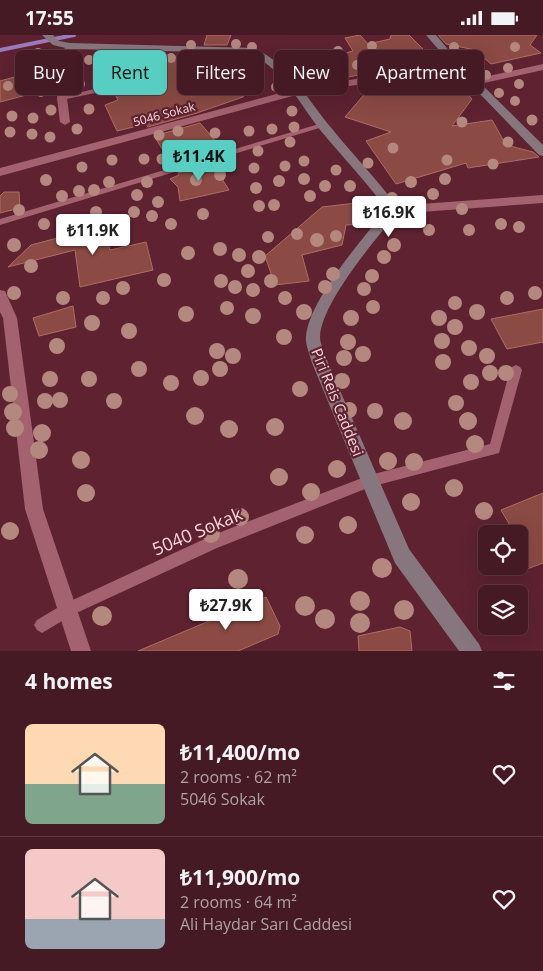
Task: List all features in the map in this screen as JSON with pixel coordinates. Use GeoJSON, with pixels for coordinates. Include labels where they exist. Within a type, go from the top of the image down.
{"type":"FeatureCollection","features":[{"type":"Feature","properties":{"kind":"street"},"geometry":{"type":"LineString","coordinates":[[431,35],[444,50]]}},
{"type":"Feature","properties":{"kind":"street"},"geometry":{"type":"LineString","coordinates":[[52,37],[70,45],[251,50],[274,61]]}},
{"type":"Feature","properties":{"kind":"street"},"geometry":{"type":"LineString","coordinates":[[64,122],[62,98],[70,45]]}},
{"type":"Feature","properties":{"kind":"street"},"geometry":{"type":"LineString","coordinates":[[484,81],[543,67]]}},
{"type":"Feature","properties":{"kind":"street"},"geometry":{"type":"LineString","coordinates":[[484,92],[543,151]]}},
{"type":"Feature","properties":{"kind":"street","name":"5046 Sokak"},"geometry":{"type":"LineString","coordinates":[[0,173],[284,95]]}},
{"type":"Feature","properties":{"kind":"street"},"geometry":{"type":"LineString","coordinates":[[302,95],[322,126],[378,188],[394,210],[543,199]]}},
{"type":"Feature","properties":{"kind":"street","name":"Piri Reis Caddesi"},"geometry":{"type":"LineString","coordinates":[[394,210],[346,268],[321,313],[313,337],[320,363],[402,556],[472,651]]}},
{"type":"Feature","properties":{"kind":"street"},"geometry":{"type":"LineString","coordinates":[[0,295],[10,318],[34,509],[81,651]]}},
{"type":"Feature","properties":{"kind":"lane"},"geometry":{"type":"LineString","coordinates":[[62,98],[93,91]]}},
{"type":"Feature","properties":{"kind":"lane"},"geometry":{"type":"LineString","coordinates":[[0,222],[322,126]]}},
{"type":"Feature","properties":{"kind":"lane","name":"5040 Sokak"},"geometry":{"type":"LineString","coordinates":[[42,625],[67,610],[213,542],[370,481],[495,449],[516,370]]}},
{"type":"Feature","properties":{"kind":"building"},"geometry":{"type":"Polygon","coordinates":[[[207,35],[231,35],[227,45],[204,45],[207,35]]]}},
{"type":"Feature","properties":{"kind":"building"},"geometry":{"type":"Polygon","coordinates":[[[360,35],[368,44],[390,39],[391,35],[409,35],[424,50],[358,50],[358,75],[348,77],[348,52],[353,51],[345,38],[360,35]]]}},
{"type":"Feature","properties":{"kind":"building"},"geometry":{"type":"Polygon","coordinates":[[[438,35],[537,35],[530,45],[541,53],[491,64],[484,58],[484,50],[446,44],[438,35]]]}},
{"type":"Feature","properties":{"kind":"building"},"geometry":{"type":"Polygon","coordinates":[[[177,61],[177,95],[245,95],[197,113],[148,127],[146,124],[117,131],[105,105],[118,100],[115,95],[167,95],[167,62],[177,61]]]}},
{"type":"Feature","properties":{"kind":"building"},"geometry":{"type":"Polygon","coordinates":[[[15,77],[15,95],[27,95],[0,102],[0,81],[15,77]]]}},
{"type":"Feature","properties":{"kind":"building"},"geometry":{"type":"Polygon","coordinates":[[[364,95],[468,95],[472,99],[452,126],[492,120],[506,145],[533,152],[539,157],[468,168],[466,163],[396,184],[366,141],[391,132],[345,117],[364,95]]]}},
{"type":"Feature","properties":{"kind":"building"},"geometry":{"type":"Polygon","coordinates":[[[200,123],[218,144],[204,150],[208,155],[173,166],[154,136],[200,123]]]}},
{"type":"Feature","properties":{"kind":"building"},"geometry":{"type":"Polygon","coordinates":[[[212,163],[229,190],[180,201],[178,187],[170,179],[179,175],[178,173],[212,163]]]}},
{"type":"Feature","properties":{"kind":"building"},"geometry":{"type":"Polygon","coordinates":[[[4,192],[19,192],[20,208],[0,213],[0,196],[4,192]]]}},
{"type":"Feature","properties":{"kind":"building"},"geometry":{"type":"Polygon","coordinates":[[[356,203],[363,224],[346,225],[342,245],[302,255],[309,281],[275,285],[265,256],[322,207],[356,203]]]}},
{"type":"Feature","properties":{"kind":"building"},"geometry":{"type":"Polygon","coordinates":[[[103,226],[110,250],[146,242],[153,270],[80,287],[75,250],[8,267],[31,245],[103,226]]]}},
{"type":"Feature","properties":{"kind":"building"},"geometry":{"type":"Polygon","coordinates":[[[73,306],[76,327],[39,336],[33,318],[73,306]]]}},
{"type":"Feature","properties":{"kind":"building"},"geometry":{"type":"Polygon","coordinates":[[[543,309],[543,342],[507,349],[491,319],[543,309]]]}},
{"type":"Feature","properties":{"kind":"building"},"geometry":{"type":"Polygon","coordinates":[[[543,493],[543,563],[528,569],[528,525],[510,525],[501,510],[543,493]]]}},
{"type":"Feature","properties":{"kind":"building"},"geometry":{"type":"Polygon","coordinates":[[[266,597],[280,626],[278,634],[238,651],[138,651],[266,597]]]}},
{"type":"Feature","properties":{"kind":"building"},"geometry":{"type":"Polygon","coordinates":[[[400,627],[410,631],[412,651],[359,651],[358,636],[400,627]]]}},
{"type":"Feature","properties":{"kind":"waterway"},"geometry":{"type":"LineString","coordinates":[[0,50],[74,35]]}}]}
